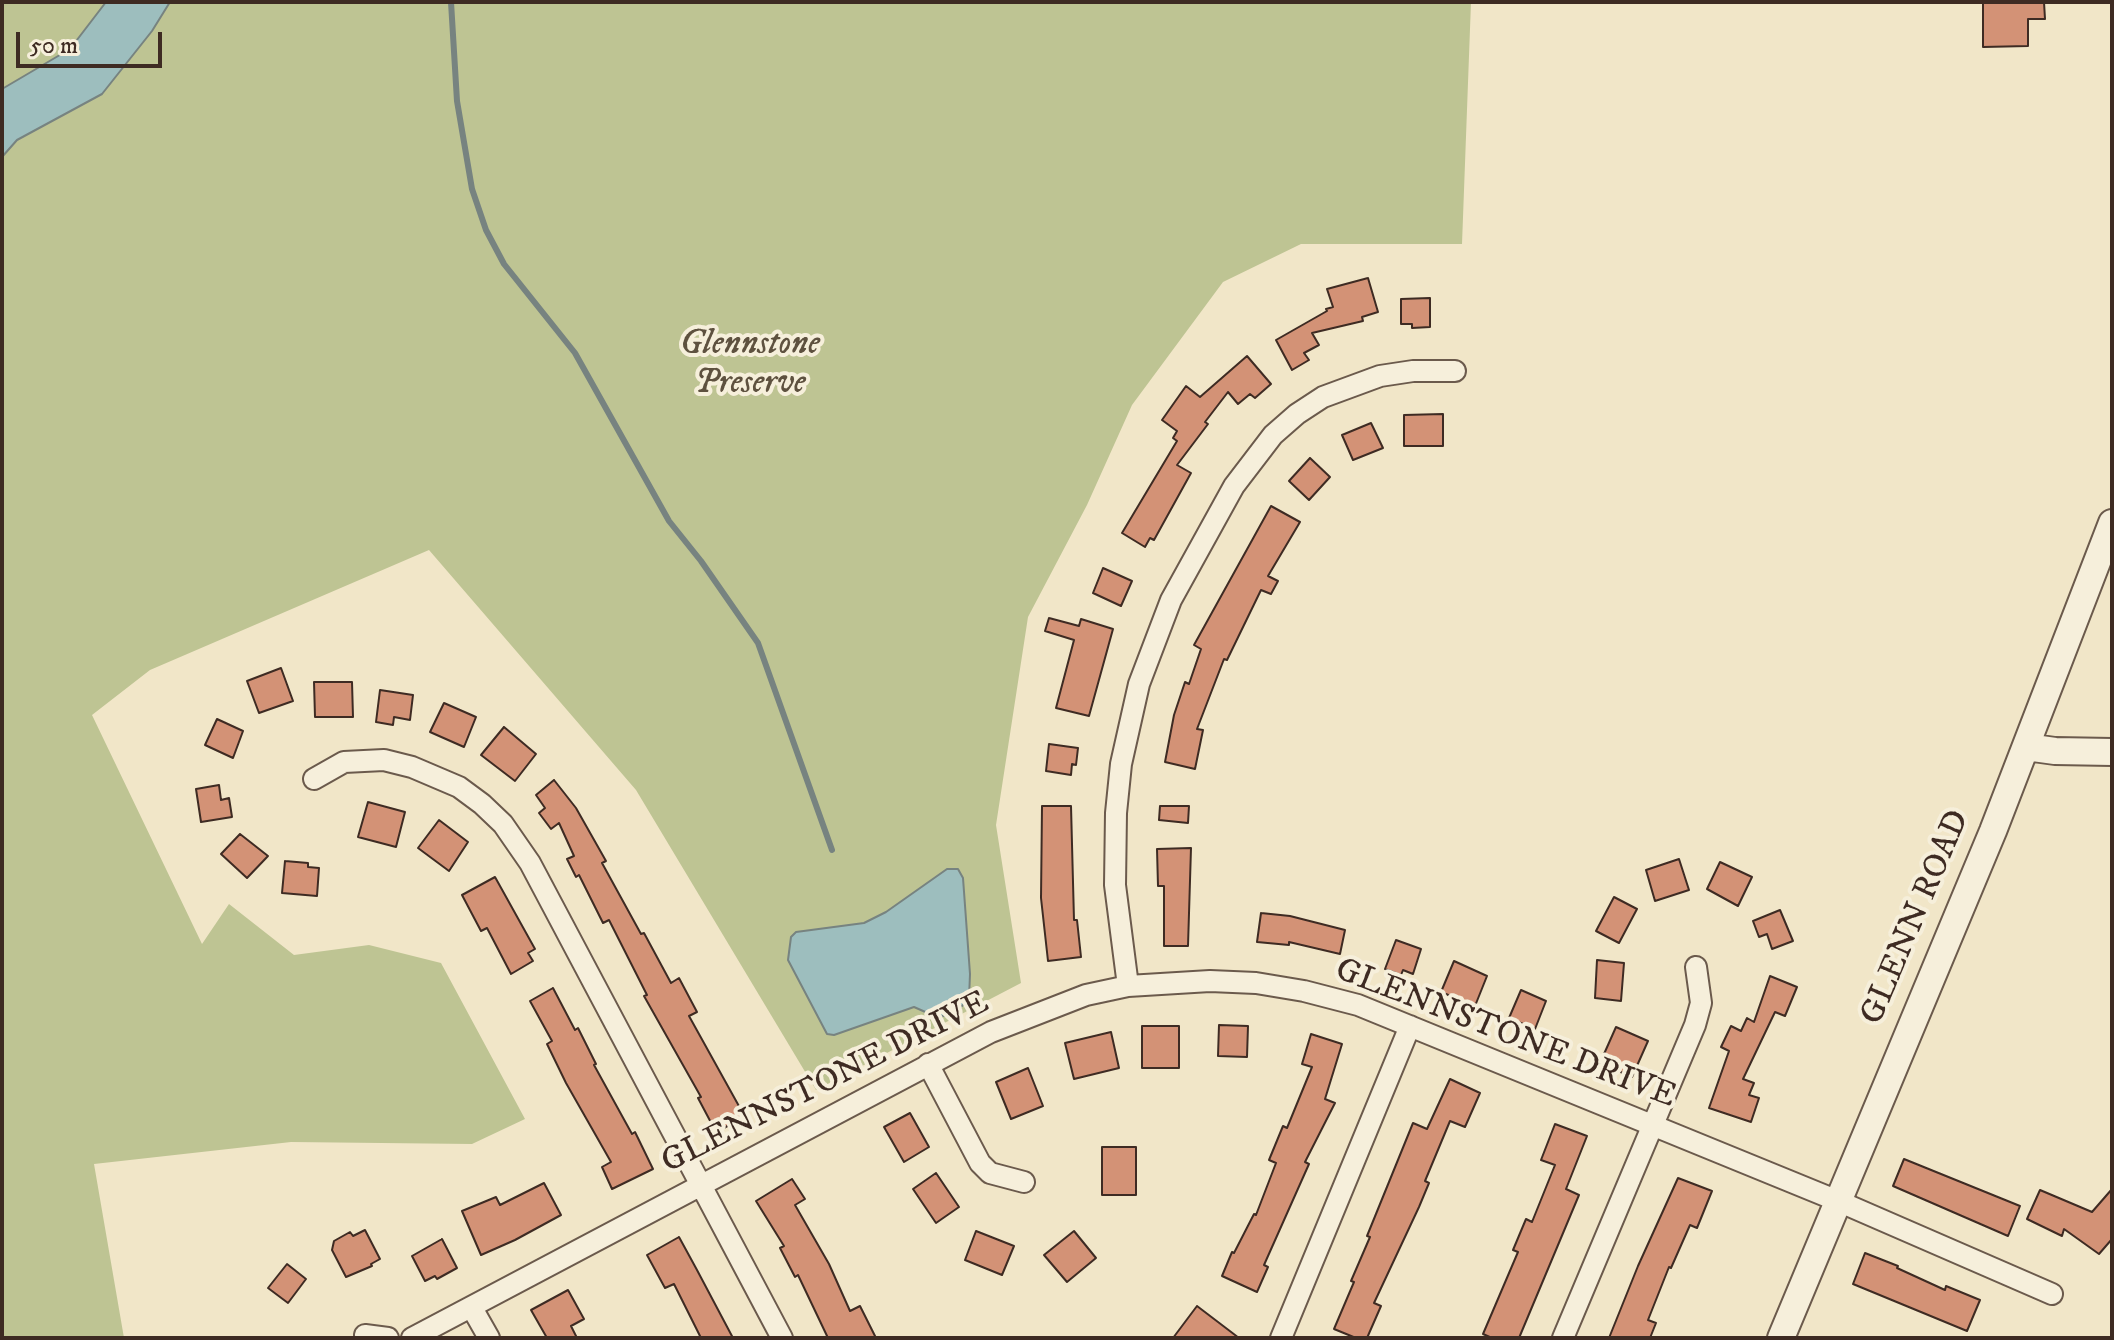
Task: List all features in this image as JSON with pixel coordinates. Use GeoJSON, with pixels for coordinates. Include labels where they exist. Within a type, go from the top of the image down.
{"type":"FeatureCollection","features":[{"type":"Feature","properties":{"kind":"street"},"geometry":{"type":"LineString","coordinates":[[1128,986],[1115,885],[1120,776],[1128,723],[1139,684],[1171,600],[1234,486],[1273,435],[1297,414],[1323,397],[1380,376],[1413,371],[1455,371]]}},
{"type":"Feature","properties":{"kind":"street","name":"GLENN ROAD"},"geometry":{"type":"LineString","coordinates":[[1781,1338],[2026,747],[2112,523]]}},
{"type":"Feature","properties":{"kind":"street"},"geometry":{"type":"LineString","coordinates":[[2026,747],[2112,752]]}},
{"type":"Feature","properties":{"kind":"street"},"geometry":{"type":"LineString","coordinates":[[314,779],[344,762],[384,760],[425,772],[459,787],[503,824],[530,863],[782,1338]]}},
{"type":"Feature","properties":{"kind":"street"},"geometry":{"type":"LineString","coordinates":[[1563,1338],[1698,1014],[1701,1003],[1696,967]]}},
{"type":"Feature","properties":{"kind":"street","name":"GLENNSTONE DRIVE"},"geometry":{"type":"LineString","coordinates":[[412,1338],[991,1032],[1086,995],[1128,986],[1210,981],[1256,983],[1358,1005],[1838,1201],[2052,1294]]}},
{"type":"Feature","properties":{"kind":"street"},"geometry":{"type":"LineString","coordinates":[[1281,1338],[1410,1026]]}},
{"type":"Feature","properties":{"kind":"street"},"geometry":{"type":"LineString","coordinates":[[928,1064],[980,1163],[990,1173],[1024,1182]]}},
{"type":"Feature","properties":{"kind":"street"},"geometry":{"type":"LineString","coordinates":[[472,1308],[489,1338]]}},
{"type":"Feature","properties":{"kind":"street"},"geometry":{"type":"LineString","coordinates":[[365,1335],[388,1338]]}},
{"type":"Feature","properties":{"kind":"green space","name":"Glennstone Preserve"},"geometry":{"type":"Polygon","coordinates":[[[2,2],[1471,2],[1462,244],[1301,244],[1223,282],[1132,405],[1087,505],[1028,617],[996,825],[1021,983],[816,1090],[636,790],[429,550],[150,670],[92,715],[202,944],[229,904],[294,955],[369,945],[441,963],[525,1119],[472,1144],[291,1142],[94,1164],[124,1338],[2,1338],[2,2]]]}},
{"type":"Feature","properties":{"kind":"water"},"geometry":{"type":"Polygon","coordinates":[[[106,2],[170,2],[152,31],[102,94],[17,140],[2,157],[2,89],[70,49],[106,2]]]}},
{"type":"Feature","properties":{"kind":"water"},"geometry":{"type":"Polygon","coordinates":[[[947,869],[958,869],[963,878],[969,999],[939,1018],[914,1007],[834,1035],[827,1034],[788,960],[791,937],[796,932],[864,923],[886,912],[947,869]]]}},
{"type":"Feature","properties":{"kind":"building"},"geometry":{"type":"Polygon","coordinates":[[[1983,2],[2044,2],[2045,19],[2028,19],[2028,46],[1983,47],[1983,2]]]}},
{"type":"Feature","properties":{"kind":"building"},"geometry":{"type":"Polygon","coordinates":[[[1368,278],[1378,312],[1362,317],[1363,321],[1312,333],[1319,345],[1304,353],[1309,360],[1292,370],[1276,340],[1333,307],[1327,289],[1368,278]]]}},
{"type":"Feature","properties":{"kind":"building"},"geometry":{"type":"Polygon","coordinates":[[[1430,298],[1430,327],[1412,328],[1412,324],[1401,324],[1401,299],[1430,298]]]}},
{"type":"Feature","properties":{"kind":"building"},"geometry":{"type":"Polygon","coordinates":[[[1247,356],[1271,384],[1255,398],[1250,394],[1238,404],[1228,392],[1205,422],[1208,424],[1177,465],[1191,473],[1154,540],[1150,538],[1145,547],[1122,533],[1177,441],[1173,438],[1177,431],[1162,420],[1186,386],[1200,397],[1247,356]]]}},
{"type":"Feature","properties":{"kind":"building"},"geometry":{"type":"Polygon","coordinates":[[[1443,414],[1443,446],[1404,446],[1404,415],[1443,414]]]}},
{"type":"Feature","properties":{"kind":"building"},"geometry":{"type":"Polygon","coordinates":[[[1371,423],[1383,448],[1353,460],[1342,435],[1371,423]]]}},
{"type":"Feature","properties":{"kind":"building"},"geometry":{"type":"Polygon","coordinates":[[[1310,458],[1330,477],[1309,500],[1289,481],[1310,458]]]}},
{"type":"Feature","properties":{"kind":"building"},"geometry":{"type":"Polygon","coordinates":[[[1271,506],[1300,522],[1268,576],[1278,581],[1271,594],[1261,590],[1227,660],[1224,659],[1197,729],[1203,730],[1195,769],[1165,762],[1174,715],[1201,649],[1194,645],[1271,506]]]}},
{"type":"Feature","properties":{"kind":"building"},"geometry":{"type":"Polygon","coordinates":[[[1103,568],[1132,581],[1121,606],[1093,593],[1103,568]]]}},
{"type":"Feature","properties":{"kind":"building"},"geometry":{"type":"Polygon","coordinates":[[[1049,618],[1079,626],[1081,619],[1113,629],[1089,716],[1056,708],[1074,640],[1045,631],[1049,618]]]}},
{"type":"Feature","properties":{"kind":"building"},"geometry":{"type":"Polygon","coordinates":[[[281,668],[293,701],[259,713],[247,681],[281,668]]]}},
{"type":"Feature","properties":{"kind":"building"},"geometry":{"type":"Polygon","coordinates":[[[314,682],[352,682],[353,717],[315,717],[314,682]]]}},
{"type":"Feature","properties":{"kind":"building"},"geometry":{"type":"Polygon","coordinates":[[[380,690],[413,695],[410,720],[394,717],[393,725],[376,722],[380,690]]]}},
{"type":"Feature","properties":{"kind":"building"},"geometry":{"type":"Polygon","coordinates":[[[444,703],[476,717],[464,747],[430,732],[444,703]]]}},
{"type":"Feature","properties":{"kind":"building"},"geometry":{"type":"Polygon","coordinates":[[[217,719],[243,731],[233,758],[205,745],[217,719]]]}},
{"type":"Feature","properties":{"kind":"building"},"geometry":{"type":"Polygon","coordinates":[[[504,727],[536,754],[515,781],[481,755],[504,727]]]}},
{"type":"Feature","properties":{"kind":"building"},"geometry":{"type":"Polygon","coordinates":[[[1049,744],[1078,748],[1071,775],[1046,771],[1049,744]]]}},
{"type":"Feature","properties":{"kind":"building"},"geometry":{"type":"Polygon","coordinates":[[[554,780],[576,808],[606,861],[602,863],[671,983],[679,978],[697,1012],[689,1016],[745,1117],[716,1132],[698,1098],[701,1097],[644,996],[647,995],[609,920],[603,923],[579,875],[576,877],[567,859],[574,856],[559,823],[551,829],[539,813],[545,808],[536,795],[554,780]]]}},
{"type":"Feature","properties":{"kind":"building"},"geometry":{"type":"Polygon","coordinates":[[[219,785],[221,800],[229,798],[232,817],[201,822],[196,789],[219,785]]]}},
{"type":"Feature","properties":{"kind":"building"},"geometry":{"type":"Polygon","coordinates":[[[368,802],[405,812],[396,847],[358,837],[368,802]]]}},
{"type":"Feature","properties":{"kind":"building"},"geometry":{"type":"Polygon","coordinates":[[[1042,806],[1071,806],[1074,920],[1077,920],[1081,957],[1048,961],[1041,898],[1042,806]]]}},
{"type":"Feature","properties":{"kind":"building"},"geometry":{"type":"Polygon","coordinates":[[[1160,806],[1189,806],[1188,823],[1159,820],[1160,806]]]}},
{"type":"Feature","properties":{"kind":"building"},"geometry":{"type":"Polygon","coordinates":[[[439,820],[468,842],[449,871],[418,848],[439,820]]]}},
{"type":"Feature","properties":{"kind":"building"},"geometry":{"type":"Polygon","coordinates":[[[240,834],[268,856],[247,878],[221,854],[240,834]]]}},
{"type":"Feature","properties":{"kind":"building"},"geometry":{"type":"Polygon","coordinates":[[[1191,848],[1188,946],[1164,946],[1164,886],[1158,886],[1157,849],[1191,848]]]}},
{"type":"Feature","properties":{"kind":"building"},"geometry":{"type":"Polygon","coordinates":[[[1679,859],[1689,890],[1655,901],[1646,870],[1679,859]]]}},
{"type":"Feature","properties":{"kind":"building"},"geometry":{"type":"Polygon","coordinates":[[[285,861],[308,863],[308,867],[319,868],[317,896],[282,893],[285,861]]]}},
{"type":"Feature","properties":{"kind":"building"},"geometry":{"type":"Polygon","coordinates":[[[1720,862],[1752,877],[1738,906],[1707,889],[1720,862]]]}},
{"type":"Feature","properties":{"kind":"building"},"geometry":{"type":"Polygon","coordinates":[[[495,877],[535,949],[528,953],[533,961],[511,974],[487,928],[481,931],[462,895],[495,877]]]}},
{"type":"Feature","properties":{"kind":"building"},"geometry":{"type":"Polygon","coordinates":[[[1614,897],[1637,909],[1619,943],[1596,931],[1614,897]]]}},
{"type":"Feature","properties":{"kind":"building"},"geometry":{"type":"Polygon","coordinates":[[[1780,910],[1793,941],[1772,949],[1767,934],[1759,937],[1753,921],[1780,910]]]}},
{"type":"Feature","properties":{"kind":"building"},"geometry":{"type":"Polygon","coordinates":[[[1261,913],[1290,916],[1345,930],[1340,954],[1289,942],[1289,945],[1257,942],[1261,913]]]}},
{"type":"Feature","properties":{"kind":"building"},"geometry":{"type":"Polygon","coordinates":[[[1396,940],[1421,949],[1413,974],[1403,970],[1401,975],[1385,969],[1396,940]]]}},
{"type":"Feature","properties":{"kind":"building"},"geometry":{"type":"Polygon","coordinates":[[[1597,960],[1624,963],[1621,1001],[1595,998],[1597,960]]]}},
{"type":"Feature","properties":{"kind":"building"},"geometry":{"type":"Polygon","coordinates":[[[1454,961],[1487,976],[1475,1006],[1441,992],[1454,961]]]}},
{"type":"Feature","properties":{"kind":"building"},"geometry":{"type":"Polygon","coordinates":[[[1770,976],[1797,987],[1785,1016],[1775,1012],[1743,1079],[1754,1083],[1749,1095],[1759,1098],[1751,1122],[1709,1108],[1729,1051],[1721,1047],[1731,1026],[1741,1031],[1747,1018],[1754,1022],[1770,976]]]}},
{"type":"Feature","properties":{"kind":"building"},"geometry":{"type":"Polygon","coordinates":[[[553,988],[575,1030],[578,1028],[594,1065],[632,1134],[635,1132],[653,1169],[612,1189],[602,1167],[611,1162],[566,1083],[547,1044],[552,1041],[530,1001],[553,988]]]}},
{"type":"Feature","properties":{"kind":"building"},"geometry":{"type":"Polygon","coordinates":[[[1521,990],[1546,1001],[1535,1029],[1509,1018],[1521,990]]]}},
{"type":"Feature","properties":{"kind":"building"},"geometry":{"type":"Polygon","coordinates":[[[1219,1025],[1248,1026],[1247,1057],[1218,1056],[1219,1025]]]}},
{"type":"Feature","properties":{"kind":"building"},"geometry":{"type":"Polygon","coordinates":[[[1142,1026],[1179,1026],[1179,1068],[1142,1068],[1142,1026]]]}},
{"type":"Feature","properties":{"kind":"building"},"geometry":{"type":"Polygon","coordinates":[[[1616,1027],[1648,1041],[1632,1077],[1600,1063],[1616,1027]]]}},
{"type":"Feature","properties":{"kind":"building"},"geometry":{"type":"Polygon","coordinates":[[[1111,1032],[1119,1068],[1074,1079],[1065,1043],[1111,1032]]]}},
{"type":"Feature","properties":{"kind":"building"},"geometry":{"type":"Polygon","coordinates":[[[1311,1034],[1342,1044],[1325,1099],[1335,1103],[1305,1162],[1309,1164],[1264,1265],[1268,1267],[1257,1292],[1222,1276],[1232,1252],[1256,1215],[1276,1163],[1269,1160],[1283,1126],[1287,1128],[1312,1067],[1302,1064],[1311,1034]]]}},
{"type":"Feature","properties":{"kind":"building"},"geometry":{"type":"Polygon","coordinates":[[[1028,1068],[1043,1106],[1011,1119],[996,1082],[1028,1068]]]}},
{"type":"Feature","properties":{"kind":"building"},"geometry":{"type":"Polygon","coordinates":[[[1450,1079],[1480,1093],[1465,1127],[1450,1121],[1425,1181],[1429,1183],[1419,1207],[1374,1303],[1381,1306],[1367,1338],[1356,1338],[1334,1329],[1370,1237],[1367,1236],[1413,1123],[1427,1129],[1450,1079]]]}},
{"type":"Feature","properties":{"kind":"building"},"geometry":{"type":"Polygon","coordinates":[[[910,1113],[929,1147],[904,1162],[884,1127],[910,1113]]]}},
{"type":"Feature","properties":{"kind":"building"},"geometry":{"type":"Polygon","coordinates":[[[1555,1124],[1587,1136],[1566,1189],[1579,1195],[1519,1338],[1492,1338],[1483,1334],[1518,1252],[1513,1250],[1526,1219],[1532,1222],[1555,1165],[1541,1160],[1555,1124]]]}},
{"type":"Feature","properties":{"kind":"building"},"geometry":{"type":"Polygon","coordinates":[[[1102,1147],[1136,1147],[1136,1195],[1102,1195],[1102,1147]]]}},
{"type":"Feature","properties":{"kind":"building"},"geometry":{"type":"Polygon","coordinates":[[[1904,1159],[2020,1206],[2008,1236],[1893,1186],[1904,1159]]]}},
{"type":"Feature","properties":{"kind":"building"},"geometry":{"type":"Polygon","coordinates":[[[936,1173],[959,1207],[936,1223],[913,1189],[936,1173]]]}},
{"type":"Feature","properties":{"kind":"building"},"geometry":{"type":"Polygon","coordinates":[[[1678,1178],[1712,1191],[1697,1228],[1690,1225],[1669,1267],[1648,1320],[1656,1323],[1650,1338],[1609,1338],[1638,1266],[1678,1178]]]}},
{"type":"Feature","properties":{"kind":"building"},"geometry":{"type":"Polygon","coordinates":[[[792,1179],[805,1199],[795,1205],[829,1264],[850,1311],[860,1306],[876,1338],[828,1338],[798,1275],[795,1277],[780,1248],[784,1246],[756,1201],[792,1179]]]}},
{"type":"Feature","properties":{"kind":"building"},"geometry":{"type":"Polygon","coordinates":[[[544,1183],[561,1215],[481,1255],[462,1211],[496,1197],[500,1205],[544,1183]]]}},
{"type":"Feature","properties":{"kind":"building"},"geometry":{"type":"Polygon","coordinates":[[[2112,1189],[2112,1239],[2099,1254],[2064,1229],[2062,1236],[2027,1219],[2040,1190],[2092,1212],[2112,1189]]]}},
{"type":"Feature","properties":{"kind":"building"},"geometry":{"type":"Polygon","coordinates":[[[365,1230],[380,1259],[372,1266],[346,1277],[332,1250],[334,1241],[350,1232],[353,1236],[365,1230]]]}},
{"type":"Feature","properties":{"kind":"building"},"geometry":{"type":"Polygon","coordinates":[[[976,1231],[1014,1246],[1002,1275],[965,1260],[976,1231]]]}},
{"type":"Feature","properties":{"kind":"building"},"geometry":{"type":"Polygon","coordinates":[[[1074,1231],[1096,1258],[1067,1282],[1044,1255],[1074,1231]]]}},
{"type":"Feature","properties":{"kind":"building"},"geometry":{"type":"Polygon","coordinates":[[[679,1237],[733,1338],[701,1338],[674,1284],[665,1288],[647,1255],[679,1237]]]}},
{"type":"Feature","properties":{"kind":"building"},"geometry":{"type":"Polygon","coordinates":[[[442,1239],[457,1268],[437,1279],[435,1276],[425,1281],[412,1256],[442,1239]]]}},
{"type":"Feature","properties":{"kind":"building"},"geometry":{"type":"Polygon","coordinates":[[[1865,1253],[1945,1290],[1946,1286],[1980,1300],[1967,1331],[1853,1284],[1865,1253]]]}},
{"type":"Feature","properties":{"kind":"building"},"geometry":{"type":"Polygon","coordinates":[[[287,1264],[306,1279],[288,1303],[268,1288],[287,1264]]]}},
{"type":"Feature","properties":{"kind":"building"},"geometry":{"type":"Polygon","coordinates":[[[568,1290],[584,1319],[571,1326],[577,1338],[547,1338],[531,1310],[568,1290]]]}},
{"type":"Feature","properties":{"kind":"building"},"geometry":{"type":"Polygon","coordinates":[[[1197,1306],[1239,1338],[1173,1338],[1197,1306]]]}},
{"type":"Feature","properties":{"kind":"waterway"},"geometry":{"type":"LineString","coordinates":[[451,2],[457,101],[472,189],[486,230],[504,264],[575,353],[669,521],[758,643],[832,850]]}}]}
